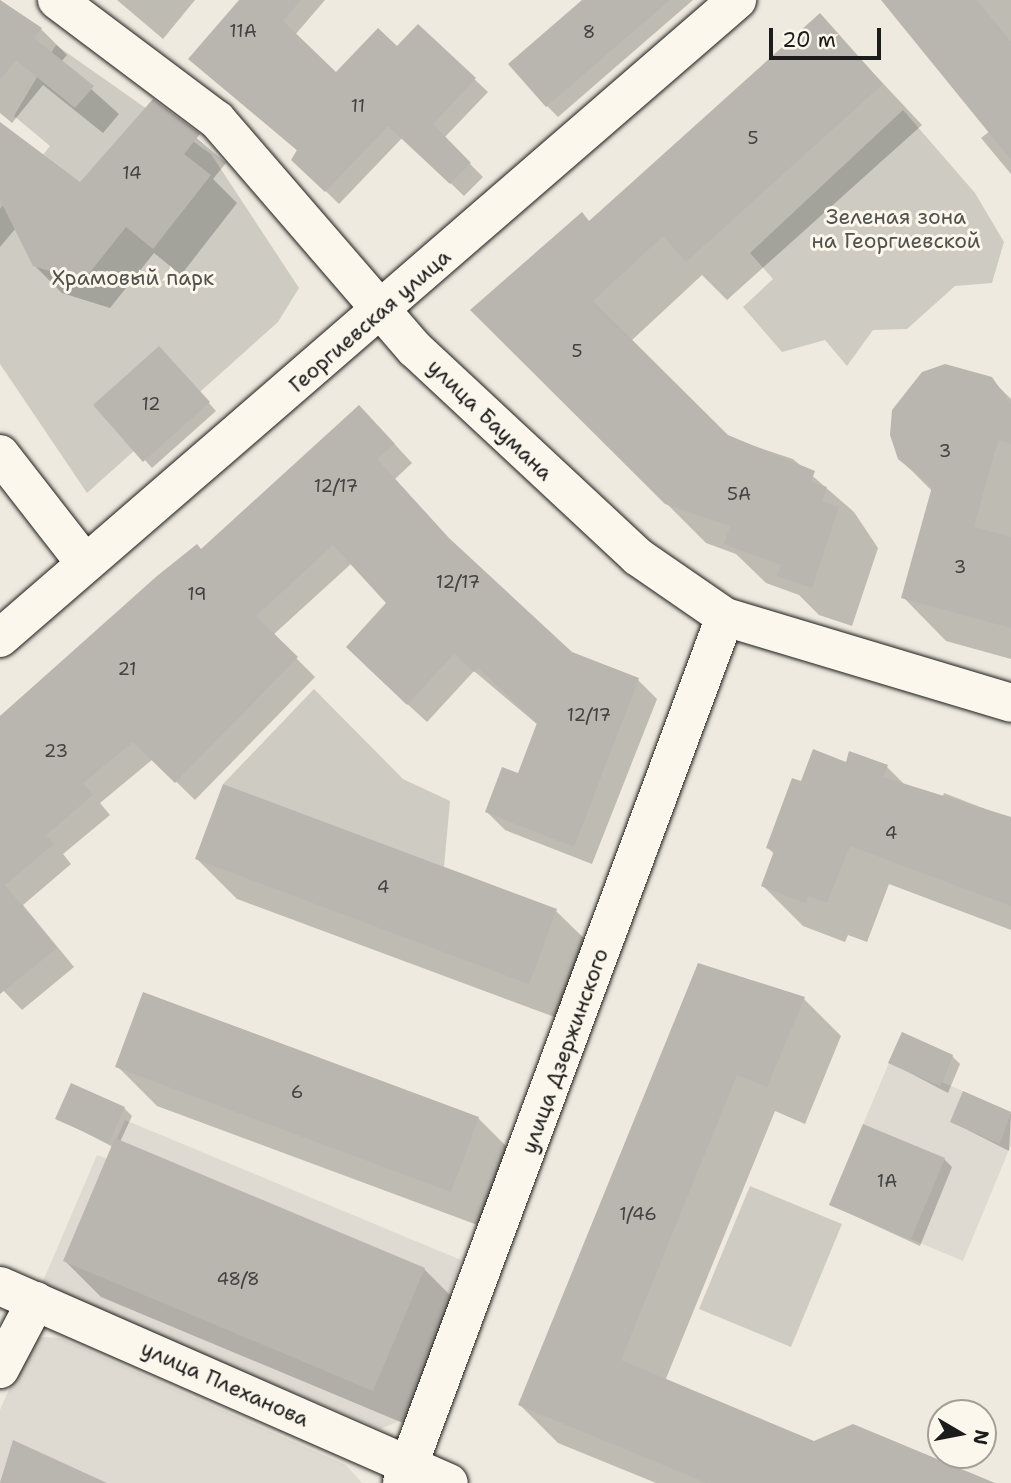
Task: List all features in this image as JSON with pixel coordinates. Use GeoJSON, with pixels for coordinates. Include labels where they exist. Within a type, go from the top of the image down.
{"type":"FeatureCollection","features":[{"type":"Feature","properties":{"kind":"street","name":"улица Баумана"},"geometry":{"type":"LineString","coordinates":[[57,0],[217,120],[383,312],[551,480],[639,557],[725,617],[1011,703]]}},
{"type":"Feature","properties":{"kind":"street","name":"Георгиевская улица"},"geometry":{"type":"LineString","coordinates":[[0,638],[85,562],[383,312],[737,0]]}},
{"type":"Feature","properties":{"kind":"street"},"geometry":{"type":"LineString","coordinates":[[0,454],[85,562]]}},
{"type":"Feature","properties":{"kind":"street","name":"улица Дзержинского"},"geometry":{"type":"LineString","coordinates":[[406,1475],[725,617]]}},
{"type":"Feature","properties":{"kind":"street","name":"улица Плеханова"},"geometry":{"type":"LineString","coordinates":[[0,1286],[406,1475],[449,1483]]}},
{"type":"Feature","properties":{"kind":"street"},"geometry":{"type":"LineString","coordinates":[[0,1369],[36,1301]]}},
{"type":"Feature","properties":{"kind":"shaded area"},"geometry":{"type":"Polygon","coordinates":[[[902,1032],[953,1055],[942,1082],[1011,1112],[1011,1145],[963,1261],[829,1205],[902,1032]]]}},
{"type":"Feature","properties":{"kind":"shaded area"},"geometry":{"type":"Polygon","coordinates":[[[125,1120],[461,1260],[402,1420],[380,1429],[41,1286],[97,1155],[108,1159],[125,1120]]]}},
{"type":"Feature","properties":{"kind":"shaded area"},"geometry":{"type":"Polygon","coordinates":[[[41,1337],[60,1338],[346,1465],[362,1483],[0,1483],[0,1410],[23,1357],[41,1337]]]}},
{"type":"Feature","properties":{"kind":"green space","name":"Храмовый парк"},"geometry":{"type":"Polygon","coordinates":[[[56,45],[211,154],[299,288],[278,322],[87,493],[0,364],[0,209],[50,146],[14,116],[56,45]]]}},
{"type":"Feature","properties":{"kind":"green space","name":"Зеленая зона на Георгиевской"},"geometry":{"type":"Polygon","coordinates":[[[903,110],[975,193],[1004,242],[992,283],[955,286],[907,329],[873,330],[847,366],[825,340],[782,352],[743,307],[773,279],[750,253],[903,110]]]}},
{"type":"Feature","properties":{"kind":"green space"},"geometry":{"type":"Polygon","coordinates":[[[314,689],[403,779],[450,801],[444,867],[223,784],[314,689]]]}},
{"type":"Feature","properties":{"kind":"green space"},"geometry":{"type":"Polygon","coordinates":[[[750,1186],[842,1224],[791,1347],[699,1309],[750,1186]]]}},
{"type":"Feature","properties":{"kind":"building"},"geometry":{"type":"Polygon","coordinates":[[[0,0],[42,28],[34,38],[94,86],[75,108],[16,60],[0,80],[0,0]]]}},
{"type":"Feature","properties":{"kind":"building"},"geometry":{"type":"Polygon","coordinates":[[[239,0],[301,0],[283,21],[336,72],[378,28],[397,46],[418,24],[476,78],[433,124],[471,163],[450,184],[388,126],[325,192],[291,160],[297,150],[188,59],[239,0]]]}},
{"type":"Feature","properties":{"kind":"building"},"geometry":{"type":"Polygon","coordinates":[[[582,0],[670,0],[546,107],[508,64],[582,0]]]}},
{"type":"Feature","properties":{"kind":"building"},"geometry":{"type":"Polygon","coordinates":[[[881,0],[977,0],[1011,42],[1011,160],[881,0]]]}},
{"type":"Feature","properties":{"kind":"building"},"geometry":{"type":"Polygon","coordinates":[[[820,13],[883,84],[686,262],[663,236],[593,301],[728,435],[815,471],[811,482],[827,487],[822,502],[839,507],[812,588],[777,576],[781,565],[724,544],[730,526],[665,504],[470,310],[582,212],[589,221],[820,13]]]}},
{"type":"Feature","properties":{"kind":"building"},"geometry":{"type":"Polygon","coordinates":[[[153,99],[200,134],[184,154],[211,175],[153,249],[126,227],[83,281],[33,266],[0,200],[0,122],[80,182],[153,99]]]}},
{"type":"Feature","properties":{"kind":"building"},"geometry":{"type":"Polygon","coordinates":[[[159,346],[210,402],[143,462],[93,405],[159,346]]]}},
{"type":"Feature","properties":{"kind":"building"},"geometry":{"type":"Polygon","coordinates":[[[945,364],[992,377],[1011,405],[1011,444],[998,440],[974,527],[1011,537],[1011,628],[901,598],[932,487],[898,459],[890,435],[892,410],[922,372],[945,364]]]}},
{"type":"Feature","properties":{"kind":"building"},"geometry":{"type":"Polygon","coordinates":[[[359,405],[395,444],[377,459],[449,538],[572,652],[639,678],[574,847],[485,812],[502,767],[518,773],[537,723],[478,668],[474,672],[454,654],[407,705],[346,647],[386,603],[333,545],[256,616],[298,657],[175,783],[133,742],[83,783],[93,795],[46,835],[54,844],[5,885],[57,948],[0,994],[0,716],[157,576],[197,544],[201,549],[359,405]]]}},
{"type":"Feature","properties":{"kind":"building"},"geometry":{"type":"Polygon","coordinates":[[[813,749],[846,762],[849,751],[888,765],[883,777],[1011,817],[1011,906],[850,846],[827,903],[808,896],[805,903],[761,886],[774,851],[766,848],[792,778],[801,781],[813,749]]]}},
{"type":"Feature","properties":{"kind":"building"},"geometry":{"type":"Polygon","coordinates":[[[223,784],[557,909],[529,984],[195,859],[223,784]]]}},
{"type":"Feature","properties":{"kind":"building"},"geometry":{"type":"Polygon","coordinates":[[[698,963],[805,997],[767,1087],[737,1075],[621,1360],[814,1441],[853,1424],[927,1455],[927,1469],[961,1469],[995,1483],[707,1483],[518,1405],[698,963]]]}},
{"type":"Feature","properties":{"kind":"building"},"geometry":{"type":"Polygon","coordinates":[[[143,992],[479,1117],[451,1192],[115,1067],[143,992]]]}},
{"type":"Feature","properties":{"kind":"building"},"geometry":{"type":"Polygon","coordinates":[[[902,1032],[953,1055],[940,1086],[888,1063],[902,1032]]]}},
{"type":"Feature","properties":{"kind":"building"},"geometry":{"type":"Polygon","coordinates":[[[71,1083],[125,1107],[109,1143],[55,1119],[71,1083]]]}},
{"type":"Feature","properties":{"kind":"building"},"geometry":{"type":"Polygon","coordinates":[[[963,1091],[1011,1112],[1000,1144],[950,1122],[963,1091]]]}},
{"type":"Feature","properties":{"kind":"building"},"geometry":{"type":"Polygon","coordinates":[[[863,1124],[945,1158],[911,1239],[829,1205],[863,1124]]]}},
{"type":"Feature","properties":{"kind":"building"},"geometry":{"type":"Polygon","coordinates":[[[115,1138],[425,1268],[373,1391],[63,1261],[115,1138]]]}},
{"type":"Feature","properties":{"kind":"building"},"geometry":{"type":"Polygon","coordinates":[[[13,1440],[107,1483],[0,1483],[13,1440]]]}}]}
